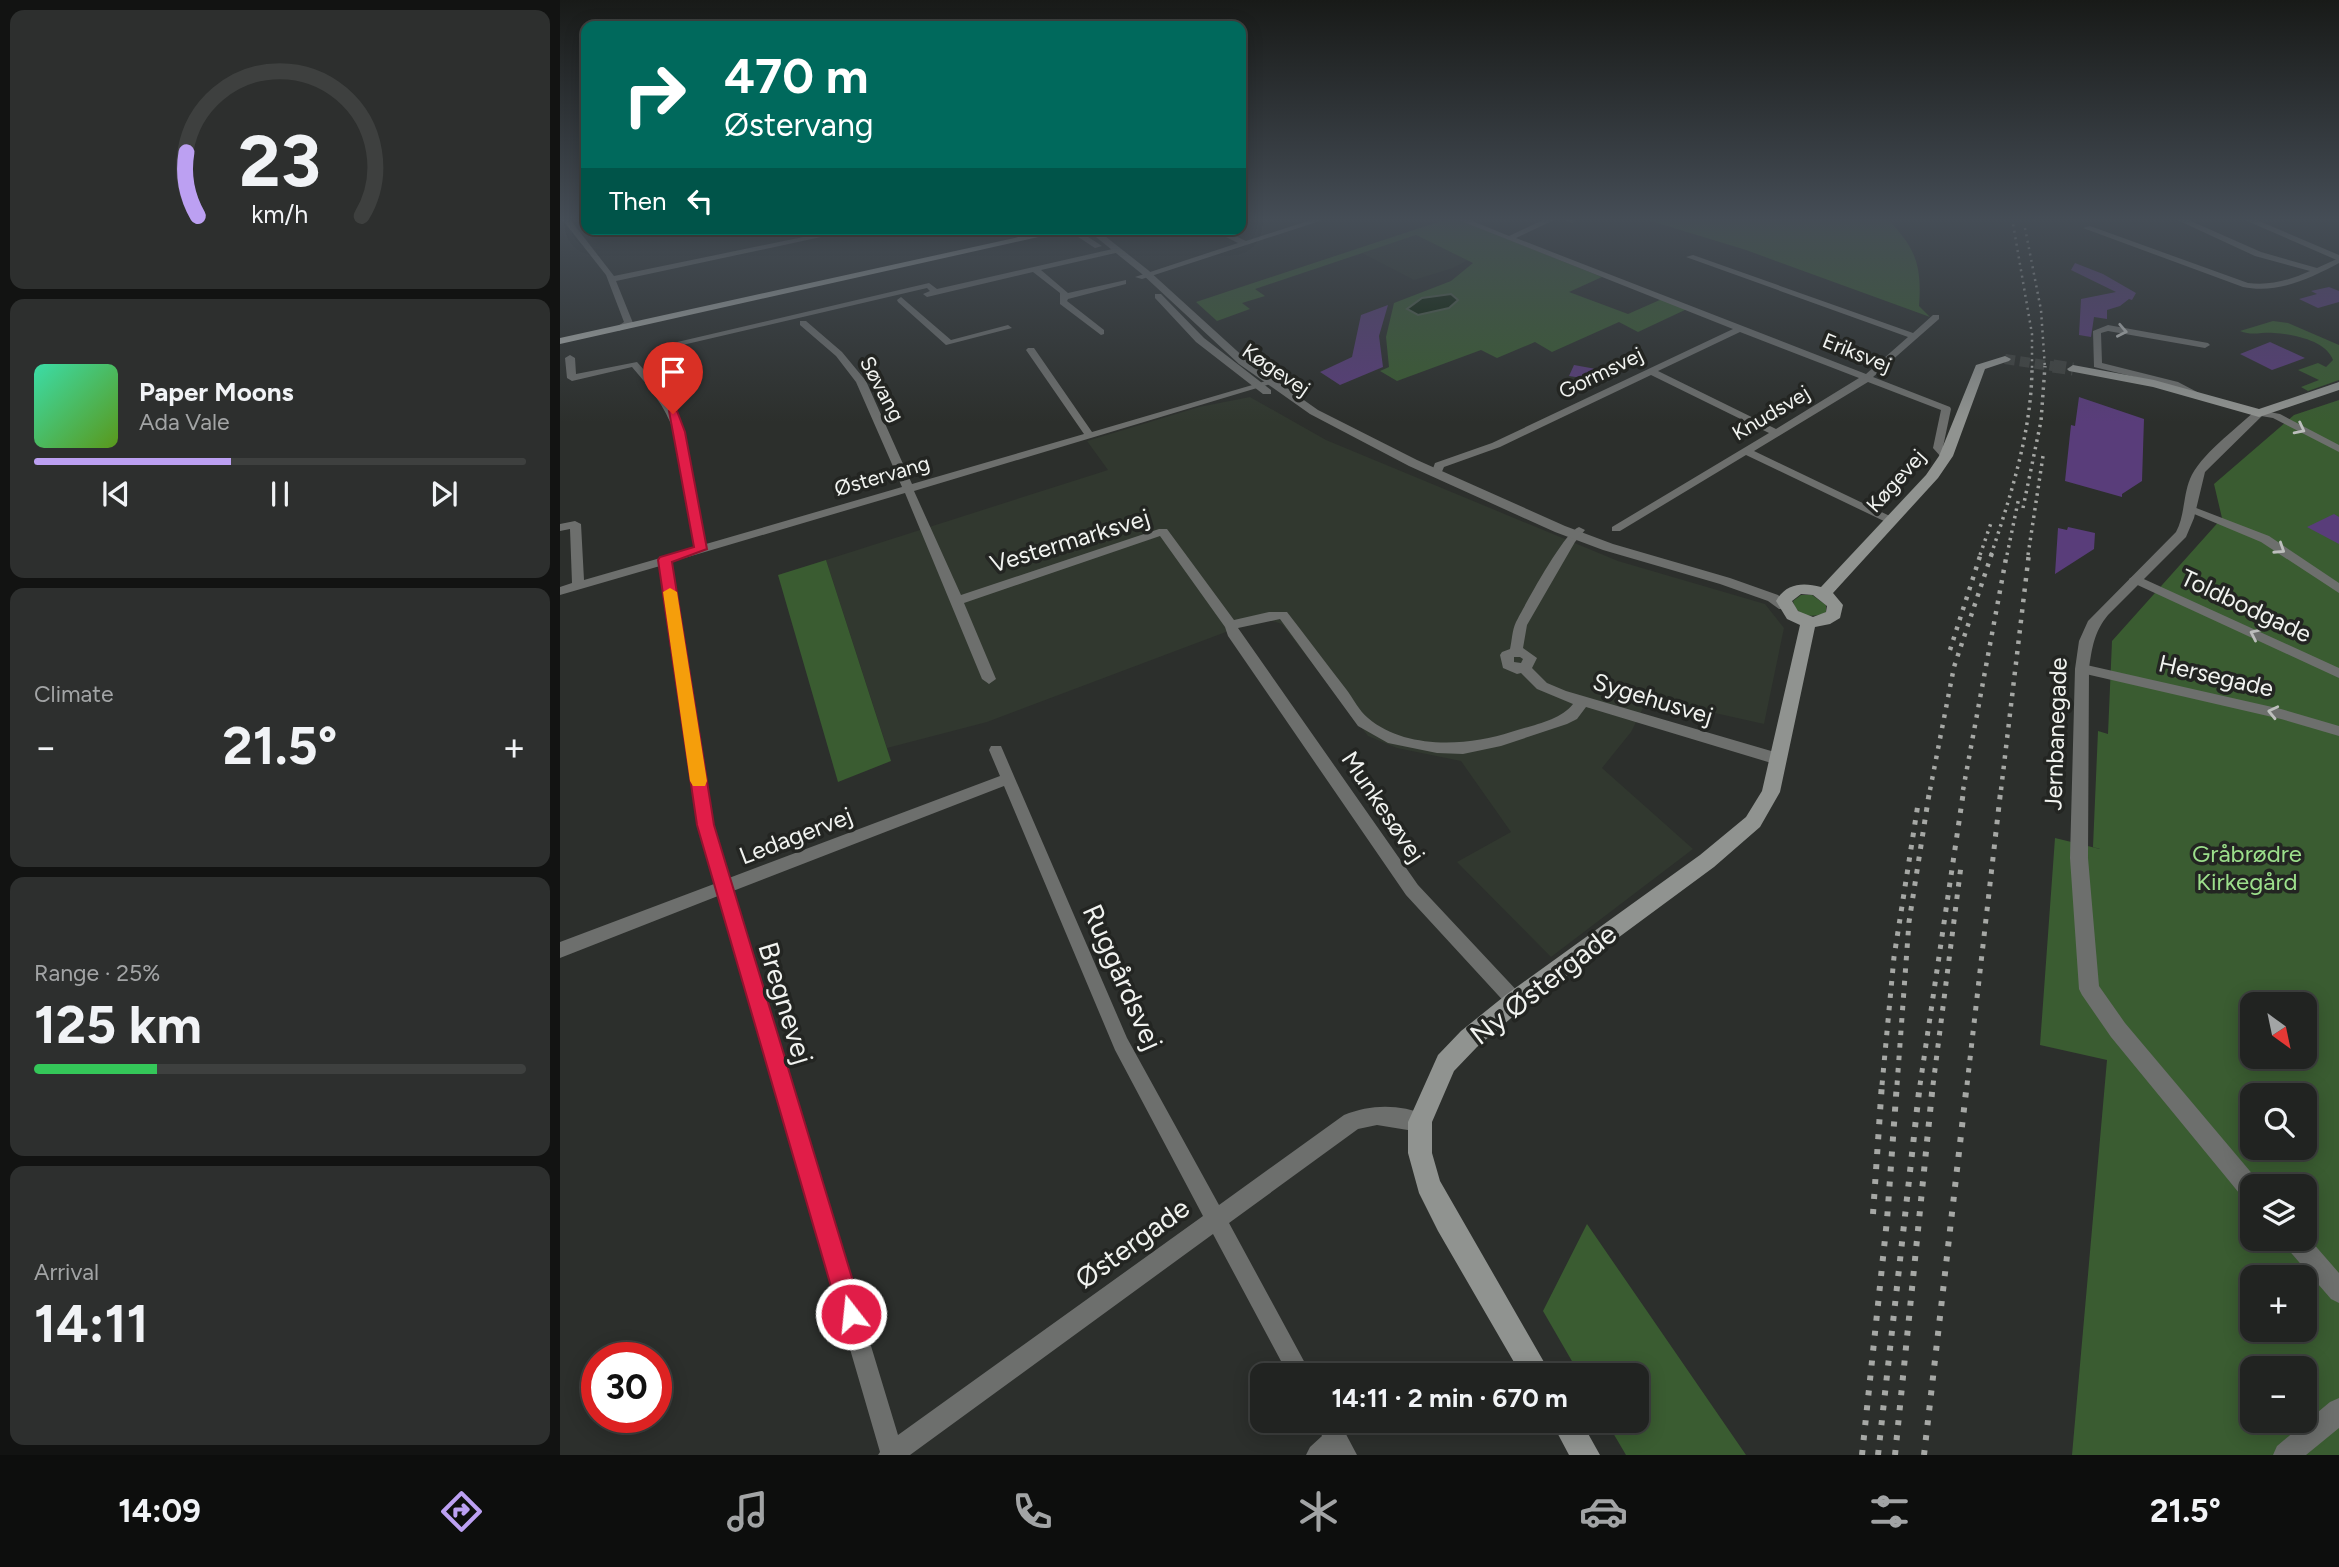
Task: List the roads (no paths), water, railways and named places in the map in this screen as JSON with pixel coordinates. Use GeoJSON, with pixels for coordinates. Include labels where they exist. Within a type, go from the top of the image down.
{"type":"FeatureCollection","features":[{"type":"Feature","properties":{"kind":"main road"},"geometry":{"type":"LineString","coordinates":[[624,326],[799,286]]}},
{"type":"Feature","properties":{"kind":"main road"},"geometry":{"type":"LineString","coordinates":[[560,340],[810,286]]}},
{"type":"Feature","properties":{"kind":"main road","name":"Køgevej"},"geometry":{"type":"LineString","coordinates":[[1824,594],[1931,478],[1946,456],[1980,367],[2005,359]]}},
{"type":"Feature","properties":{"kind":"main road"},"geometry":{"type":"LineString","coordinates":[[2073,369],[2196,395],[2259,413]]}},
{"type":"Feature","properties":{"kind":"main road","name":"Jernbanegade"},"geometry":{"type":"LineString","coordinates":[[2259,413],[2339,386]]}},
{"type":"Feature","properties":{"kind":"main road"},"geometry":{"type":"LineString","coordinates":[[1806,589],[1824,594],[1835,605],[1835,614],[1826,621],[1808,622],[1792,615],[1787,599],[1806,589]]}},
{"type":"Feature","properties":{"kind":"main road","name":"Ny Østergade"},"geometry":{"type":"LineString","coordinates":[[1530,1363],[1447,1222],[1428,1184],[1420,1153],[1420,1122],[1446,1062],[1469,1039],[1516,1001],[1737,838],[1763,808],[1771,792],[1808,622]]}},
{"type":"Feature","properties":{"kind":"main road"},"geometry":{"type":"LineString","coordinates":[[1572,1433],[1585,1455]]}},
{"type":"Feature","properties":{"kind":"street"},"geometry":{"type":"LineString","coordinates":[[614,286],[624,326]]}},
{"type":"Feature","properties":{"kind":"street"},"geometry":{"type":"LineString","coordinates":[[661,347],[925,286]]}},
{"type":"Feature","properties":{"kind":"street"},"geometry":{"type":"LineString","coordinates":[[930,286],[935,292]]}},
{"type":"Feature","properties":{"kind":"street"},"geometry":{"type":"LineString","coordinates":[[961,286],[901,300],[949,343],[1008,328]]}},
{"type":"Feature","properties":{"kind":"street"},"geometry":{"type":"LineString","coordinates":[[1056,286],[1064,292],[1063,302],[1101,332]]}},
{"type":"Feature","properties":{"kind":"street"},"geometry":{"type":"LineString","coordinates":[[1064,297],[1108,286]]}},
{"type":"Feature","properties":{"kind":"street","name":"Køgevej"},"geometry":{"type":"LineString","coordinates":[[1155,286],[1261,383],[1413,463],[1576,533],[1773,598],[1787,599]]}},
{"type":"Feature","properties":{"kind":"street","name":"Eriksvej"},"geometry":{"type":"LineString","coordinates":[[1633,286],[1946,409],[1938,448],[1946,456]]}},
{"type":"Feature","properties":{"kind":"street"},"geometry":{"type":"LineString","coordinates":[[1772,286],[1914,336]]}},
{"type":"Feature","properties":{"kind":"street"},"geometry":{"type":"LineString","coordinates":[[2249,286],[2272,288],[2277,286]]}},
{"type":"Feature","properties":{"kind":"street","name":"Knudsvej"},"geometry":{"type":"LineString","coordinates":[[1616,529],[1867,377],[1936,317]]}},
{"type":"Feature","properties":{"kind":"street","name":"Søvang"},"geometry":{"type":"LineString","coordinates":[[803,323],[852,367],[908,488]]}},
{"type":"Feature","properties":{"kind":"street","name":"Gormsvej"},"geometry":{"type":"LineString","coordinates":[[1436,474],[1451,470],[1477,453],[1741,328]]}},
{"type":"Feature","properties":{"kind":"street"},"geometry":{"type":"LineString","coordinates":[[2196,395],[2175,384],[2098,365],[2097,331],[2108,328],[2205,345]]}},
{"type":"Feature","properties":{"kind":"street"},"geometry":{"type":"LineString","coordinates":[[1031,350],[1089,435]]}},
{"type":"Feature","properties":{"kind":"street"},"geometry":{"type":"LineString","coordinates":[[570,358],[572,378],[634,364],[661,395],[679,432],[701,549]]}},
{"type":"Feature","properties":{"kind":"street"},"geometry":{"type":"LineString","coordinates":[[1651,371],[1777,433]]}},
{"type":"Feature","properties":{"kind":"street","name":"Østervang"},"geometry":{"type":"LineString","coordinates":[[560,591],[1261,383]]}},
{"type":"Feature","properties":{"kind":"street"},"geometry":{"type":"LineString","coordinates":[[2259,413],[2276,416],[2339,449]]}},
{"type":"Feature","properties":{"kind":"street","name":"Jernbanegade"},"geometry":{"type":"LineString","coordinates":[[2240,1177],[2118,1030],[2089,989],[2079,858],[2082,669],[2088,632],[2093,624],[2181,534],[2189,519],[2196,478],[2200,470],[2259,413]]}},
{"type":"Feature","properties":{"kind":"street"},"geometry":{"type":"LineString","coordinates":[[1746,451],[1890,520]]}},
{"type":"Feature","properties":{"kind":"street"},"geometry":{"type":"LineString","coordinates":[[908,488],[989,679]]}},
{"type":"Feature","properties":{"kind":"street"},"geometry":{"type":"LineString","coordinates":[[2190,509],[2265,539],[2339,589]]}},
{"type":"Feature","properties":{"kind":"street"},"geometry":{"type":"LineString","coordinates":[[560,528],[575,524],[578,585]]}},
{"type":"Feature","properties":{"kind":"street","name":"Vestermarksvej"},"geometry":{"type":"LineString","coordinates":[[957,601],[1163,531],[1231,625]]}},
{"type":"Feature","properties":{"kind":"street","name":"Sygehusvej"},"geometry":{"type":"LineString","coordinates":[[1576,533],[1521,625],[1516,652],[1507,655],[1506,662],[1513,668],[1524,668],[1550,691],[1778,759]]}},
{"type":"Feature","properties":{"kind":"street","name":"Bregnevej"},"geometry":{"type":"LineString","coordinates":[[665,560],[705,825],[891,1454]]}},
{"type":"Feature","properties":{"kind":"street","name":"Toldbodgade"},"geometry":{"type":"LineString","coordinates":[[2135,579],[2339,673]]}},
{"type":"Feature","properties":{"kind":"street"},"geometry":{"type":"LineString","coordinates":[[1231,625],[1270,615],[1283,615],[1363,722],[1385,735],[1413,744],[1437,748],[1483,746],[1562,720],[1572,715],[1583,701]]}},
{"type":"Feature","properties":{"kind":"street","name":"Munkesøvej"},"geometry":{"type":"LineString","coordinates":[[1231,625],[1233,633],[1412,890],[1516,1001]]}},
{"type":"Feature","properties":{"kind":"street","name":"Hersegade"},"geometry":{"type":"LineString","coordinates":[[2082,669],[2281,714],[2339,731]]}},
{"type":"Feature","properties":{"kind":"street","name":"Ruggårdsvej"},"geometry":{"type":"LineString","coordinates":[[996,750],[1121,1044],[1294,1363]]}},
{"type":"Feature","properties":{"kind":"street","name":"Ledagervej"},"geometry":{"type":"LineString","coordinates":[[560,950],[1009,778]]}},
{"type":"Feature","properties":{"kind":"street","name":"Østergade"},"geometry":{"type":"LineString","coordinates":[[891,1454],[1338,1131],[1365,1116],[1384,1114],[1420,1122]]}},
{"type":"Feature","properties":{"kind":"street"},"geometry":{"type":"LineString","coordinates":[[2304,1251],[2339,1291]]}},
{"type":"Feature","properties":{"kind":"street"},"geometry":{"type":"LineString","coordinates":[[2286,1455],[2339,1411]]}},
{"type":"Feature","properties":{"kind":"tunnel"},"geometry":{"type":"LineString","coordinates":[[2005,359],[2065,368]]}},
{"type":"Feature","properties":{"kind":"tunnel"},"geometry":{"type":"LineString","coordinates":[[2053,366],[2073,369]]}},
{"type":"Feature","properties":{"kind":"railway"},"geometry":{"type":"LineString","coordinates":[[2024,286],[2032,334],[2032,366]]}},
{"type":"Feature","properties":{"kind":"railway"},"geometry":{"type":"LineString","coordinates":[[2036,286],[2041,310],[2045,367]]}},
{"type":"Feature","properties":{"kind":"railway"},"geometry":{"type":"LineString","coordinates":[[1991,555],[2013,486],[2024,438],[2032,366]]}},
{"type":"Feature","properties":{"kind":"railway"},"geometry":{"type":"LineString","coordinates":[[2023,508],[2041,421],[2045,367]]}},
{"type":"Feature","properties":{"kind":"railway"},"geometry":{"type":"LineString","coordinates":[[2028,555],[2043,456]]}},
{"type":"Feature","properties":{"kind":"railway"},"geometry":{"type":"LineString","coordinates":[[2007,555],[2019,497]]}},
{"type":"Feature","properties":{"kind":"railway"},"geometry":{"type":"LineString","coordinates":[[1980,555],[1992,520]]}},
{"type":"Feature","properties":{"kind":"railway"},"geometry":{"type":"LineString","coordinates":[[1950,650],[1981,553]]}},
{"type":"Feature","properties":{"kind":"railway"},"geometry":{"type":"LineString","coordinates":[[1930,790],[1954,667],[1992,553]]}},
{"type":"Feature","properties":{"kind":"railway"},"geometry":{"type":"LineString","coordinates":[[1963,790],[2007,553]]}},
{"type":"Feature","properties":{"kind":"railway"},"geometry":{"type":"LineString","coordinates":[[2001,790],[2029,553]]}},
{"type":"Feature","properties":{"kind":"railway"},"geometry":{"type":"LineString","coordinates":[[1897,1085],[1909,922],[1930,788]]}},
{"type":"Feature","properties":{"kind":"railway"},"geometry":{"type":"LineString","coordinates":[[1920,1085],[1964,788]]}},
{"type":"Feature","properties":{"kind":"railway"},"geometry":{"type":"LineString","coordinates":[[1967,1085],[2001,788]]}},
{"type":"Feature","properties":{"kind":"railway"},"geometry":{"type":"LineString","coordinates":[[1882,1085],[1894,957],[1918,804]]}},
{"type":"Feature","properties":{"kind":"railway"},"geometry":{"type":"LineString","coordinates":[[1933,1085],[1961,866]]}},
{"type":"Feature","properties":{"kind":"railway"},"geometry":{"type":"LineString","coordinates":[[1873,1214],[1882,1083]]}},
{"type":"Feature","properties":{"kind":"railway"},"geometry":{"type":"LineString","coordinates":[[1862,1455],[1887,1220],[1897,1083]]}},
{"type":"Feature","properties":{"kind":"railway"},"geometry":{"type":"LineString","coordinates":[[1878,1455],[1920,1083]]}},
{"type":"Feature","properties":{"kind":"railway"},"geometry":{"type":"LineString","coordinates":[[1895,1455],[1933,1083]]}},
{"type":"Feature","properties":{"kind":"railway"},"geometry":{"type":"LineString","coordinates":[[1924,1455],[1967,1083]]}},
{"type":"Feature","properties":{"kind":"park label","name":"Gråbrødre Kirkegård"},"geometry":{"type":"Point","coordinates":[2247,868]}}]}
